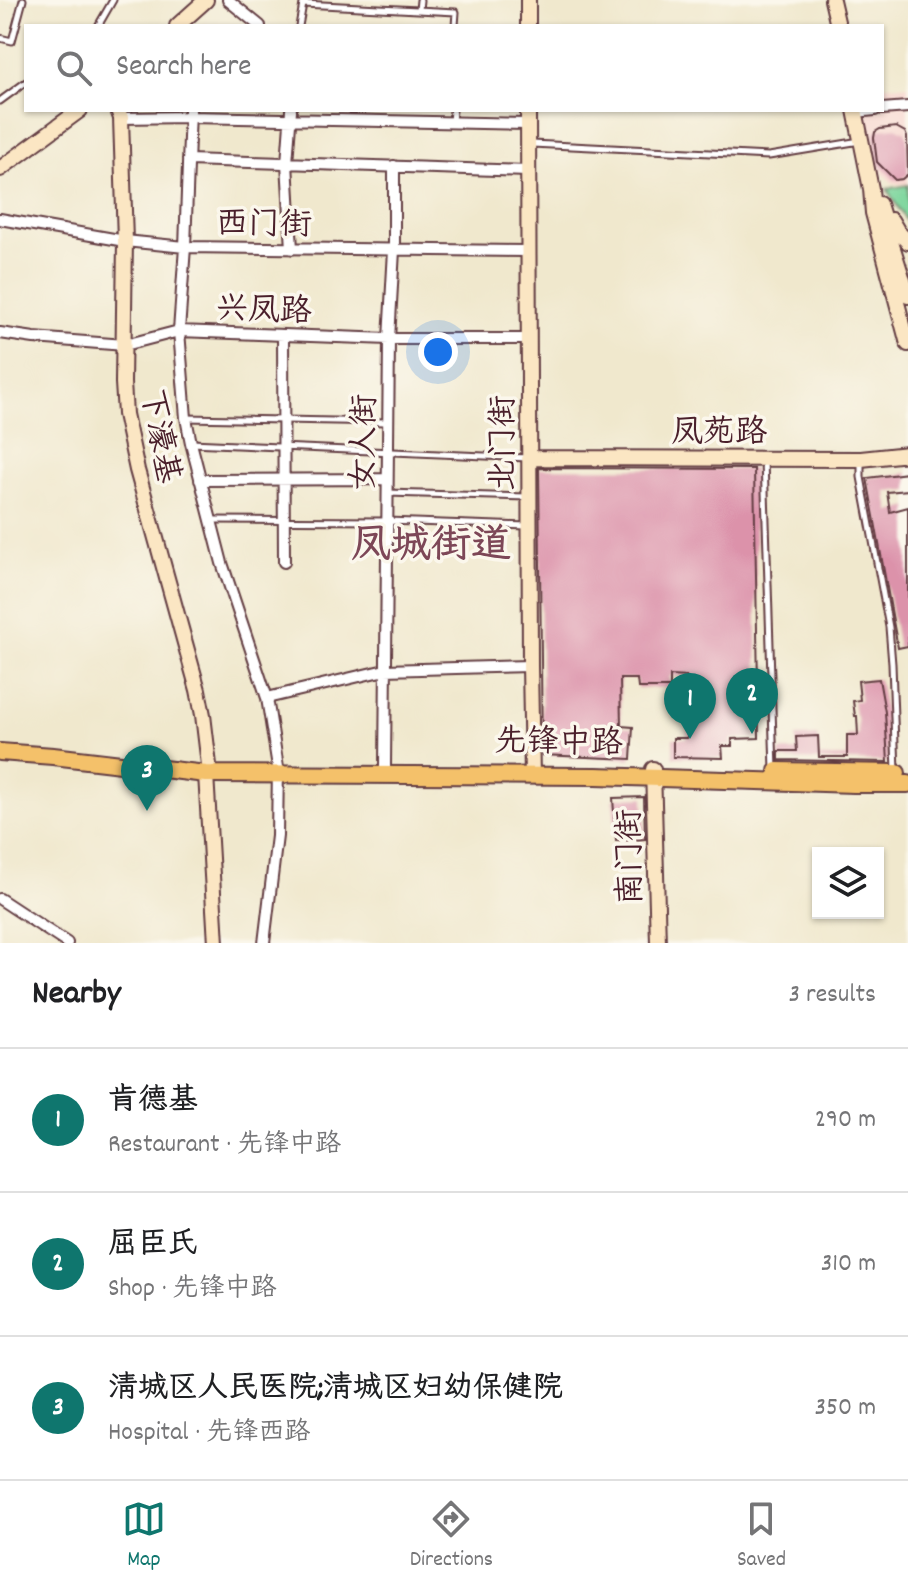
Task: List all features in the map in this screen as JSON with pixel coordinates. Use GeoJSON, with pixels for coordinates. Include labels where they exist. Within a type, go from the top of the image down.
{"type":"FeatureCollection","features":[{"type":"Feature","properties":{"kind":"main road"},"geometry":{"type":"LineString","coordinates":[[0,745],[210,771]]}},
{"type":"Feature","properties":{"kind":"main road"},"geometry":{"type":"LineString","coordinates":[[0,752],[210,771]]}},
{"type":"Feature","properties":{"kind":"main road","name":"先锋中路"},"geometry":{"type":"LineString","coordinates":[[278,771],[385,767],[532,772]]}},
{"type":"Feature","properties":{"kind":"main road","name":"先锋中路"},"geometry":{"type":"LineString","coordinates":[[210,771],[904,777]]}},
{"type":"Feature","properties":{"kind":"main road","name":"先锋中路"},"geometry":{"type":"LineString","coordinates":[[654,774],[774,771],[904,777]]}},
{"type":"Feature","properties":{"kind":"street"},"geometry":{"type":"LineString","coordinates":[[169,24],[206,0]]}},
{"type":"Feature","properties":{"kind":"street"},"geometry":{"type":"LineString","coordinates":[[228,0],[258,24]]}},
{"type":"Feature","properties":{"kind":"street"},"geometry":{"type":"LineString","coordinates":[[528,0],[528,24]]}},
{"type":"Feature","properties":{"kind":"street"},"geometry":{"type":"LineString","coordinates":[[832,0],[838,24]]}},
{"type":"Feature","properties":{"kind":"street"},"geometry":{"type":"LineString","coordinates":[[178,24],[191,7]]}},
{"type":"Feature","properties":{"kind":"street"},"geometry":{"type":"LineString","coordinates":[[884,109],[908,107]]}},
{"type":"Feature","properties":{"kind":"street"},"geometry":{"type":"LineString","coordinates":[[0,159],[64,112]]}},
{"type":"Feature","properties":{"kind":"street"},"geometry":{"type":"LineString","coordinates":[[0,169],[77,112]]}},
{"type":"Feature","properties":{"kind":"street"},"geometry":{"type":"LineString","coordinates":[[855,112],[873,213],[897,262],[908,344]]}},
{"type":"Feature","properties":{"kind":"street"},"geometry":{"type":"LineString","coordinates":[[190,113],[179,331],[186,418],[222,563],[267,698],[278,771],[277,836],[264,943]]}},
{"type":"Feature","properties":{"kind":"street"},"geometry":{"type":"LineString","coordinates":[[119,114],[290,115],[452,123],[528,117]]}},
{"type":"Feature","properties":{"kind":"street","name":"下濠基"},"geometry":{"type":"LineString","coordinates":[[119,114],[125,241],[125,414],[137,470],[203,715],[210,771],[219,943]]}},
{"type":"Feature","properties":{"kind":"street"},"geometry":{"type":"LineString","coordinates":[[290,115],[287,163],[292,249]]}},
{"type":"Feature","properties":{"kind":"street","name":"北门街"},"geometry":{"type":"LineString","coordinates":[[528,117],[532,772]]}},
{"type":"Feature","properties":{"kind":"street"},"geometry":{"type":"LineString","coordinates":[[188,160],[528,171]]}},
{"type":"Feature","properties":{"kind":"street","name":"女人街"},"geometry":{"type":"LineString","coordinates":[[385,767],[387,451],[394,166]]}},
{"type":"Feature","properties":{"kind":"street"},"geometry":{"type":"LineString","coordinates":[[871,189],[882,211],[908,296]]}},
{"type":"Feature","properties":{"kind":"street"},"geometry":{"type":"LineString","coordinates":[[882,211],[908,242]]}},
{"type":"Feature","properties":{"kind":"street","name":"西门街"},"geometry":{"type":"LineString","coordinates":[[0,219],[125,241],[185,247],[528,251]]}},
{"type":"Feature","properties":{"kind":"street","name":"兴凤路"},"geometry":{"type":"LineString","coordinates":[[0,333],[125,345],[179,331],[389,339],[529,339]]}},
{"type":"Feature","properties":{"kind":"street"},"geometry":{"type":"LineString","coordinates":[[283,335],[284,562]]}},
{"type":"Feature","properties":{"kind":"street","name":"凤苑路"},"geometry":{"type":"LineString","coordinates":[[529,458],[861,459],[908,454]]}},
{"type":"Feature","properties":{"kind":"street"},"geometry":{"type":"LineString","coordinates":[[200,480],[387,479]]}},
{"type":"Feature","properties":{"kind":"street"},"geometry":{"type":"LineString","coordinates":[[267,698],[385,670],[530,666]]}},
{"type":"Feature","properties":{"kind":"street","name":"南门街"},"geometry":{"type":"LineString","coordinates":[[654,774],[658,943]]}},
{"type":"Feature","properties":{"kind":"street"},"geometry":{"type":"LineString","coordinates":[[0,899],[67,943]]}},
{"type":"Feature","properties":{"kind":"lane"},"geometry":{"type":"LineString","coordinates":[[0,38],[12,41],[23,0]]}},
{"type":"Feature","properties":{"kind":"lane"},"geometry":{"type":"LineString","coordinates":[[99,24],[113,0]]}},
{"type":"Feature","properties":{"kind":"lane"},"geometry":{"type":"LineString","coordinates":[[419,10],[420,0]]}},
{"type":"Feature","properties":{"kind":"lane"},"geometry":{"type":"LineString","coordinates":[[299,24],[303,4],[456,12],[455,24]]}},
{"type":"Feature","properties":{"kind":"lane"},"geometry":{"type":"LineString","coordinates":[[0,101],[24,83]]}},
{"type":"Feature","properties":{"kind":"lane"},"geometry":{"type":"LineString","coordinates":[[452,123],[453,112]]}},
{"type":"Feature","properties":{"kind":"lane"},"geometry":{"type":"LineString","coordinates":[[528,144],[769,156],[861,141]]}},
{"type":"Feature","properties":{"kind":"lane"},"geometry":{"type":"LineString","coordinates":[[186,418],[388,422]]}},
{"type":"Feature","properties":{"kind":"lane"},"geometry":{"type":"LineString","coordinates":[[191,443],[529,458]]}},
{"type":"Feature","properties":{"kind":"lane"},"geometry":{"type":"LineString","coordinates":[[764,458],[774,771]]}},
{"type":"Feature","properties":{"kind":"lane"},"geometry":{"type":"LineString","coordinates":[[861,459],[861,477],[889,627],[904,777]]}},
{"type":"Feature","properties":{"kind":"lane"},"geometry":{"type":"LineString","coordinates":[[387,493],[529,497]]}},
{"type":"Feature","properties":{"kind":"lane"},"geometry":{"type":"LineString","coordinates":[[211,520],[529,526]]}},
{"type":"Feature","properties":{"kind":"shaded area"},"geometry":{"type":"Polygon","coordinates":[[[884,85],[908,86],[908,184],[894,184],[871,162],[865,112],[884,112],[884,85]]]}},
{"type":"Feature","properties":{"kind":"green space"},"geometry":{"type":"Polygon","coordinates":[[[908,185],[908,224],[887,189],[908,185]]]}},
{"type":"Feature","properties":{"kind":"building"},"geometry":{"type":"Polygon","coordinates":[[[896,127],[907,137],[908,174],[895,180],[877,162],[874,138],[875,132],[880,129],[896,127]]]}},
{"type":"Feature","properties":{"kind":"building"},"geometry":{"type":"Polygon","coordinates":[[[539,468],[754,469],[759,738],[732,739],[732,746],[722,746],[723,758],[673,757],[673,738],[687,738],[687,677],[670,676],[670,688],[638,688],[637,679],[620,679],[621,726],[633,727],[631,759],[542,755],[539,468]]]}},
{"type":"Feature","properties":{"kind":"building"},"geometry":{"type":"Polygon","coordinates":[[[908,473],[908,490],[887,492],[890,512],[908,507],[908,646],[898,648],[867,478],[908,473]]]}},
{"type":"Feature","properties":{"kind":"building"},"geometry":{"type":"Polygon","coordinates":[[[879,679],[885,712],[888,762],[779,760],[779,751],[797,751],[796,737],[818,736],[819,757],[847,757],[847,735],[858,735],[853,701],[860,700],[858,681],[879,679]]]}},
{"type":"Feature","properties":{"kind":"building"},"geometry":{"type":"Polygon","coordinates":[[[644,797],[645,839],[616,841],[613,798],[644,797]]]}},
{"type":"Feature","properties":{"kind":"place","name":"屈臣氏"},"geometry":{"type":"Point","coordinates":[752,734]}},
{"type":"Feature","properties":{"kind":"place","name":"肯德基"},"geometry":{"type":"Point","coordinates":[690,739]}},
{"type":"Feature","properties":{"kind":"place","name":"清城区人民医院;清城区妇幼保健院"},"geometry":{"type":"Point","coordinates":[147,811]}},
{"type":"Feature","properties":{"kind":"district","name":"凤城街道"},"geometry":{"type":"Point","coordinates":[431,542]}}]}
